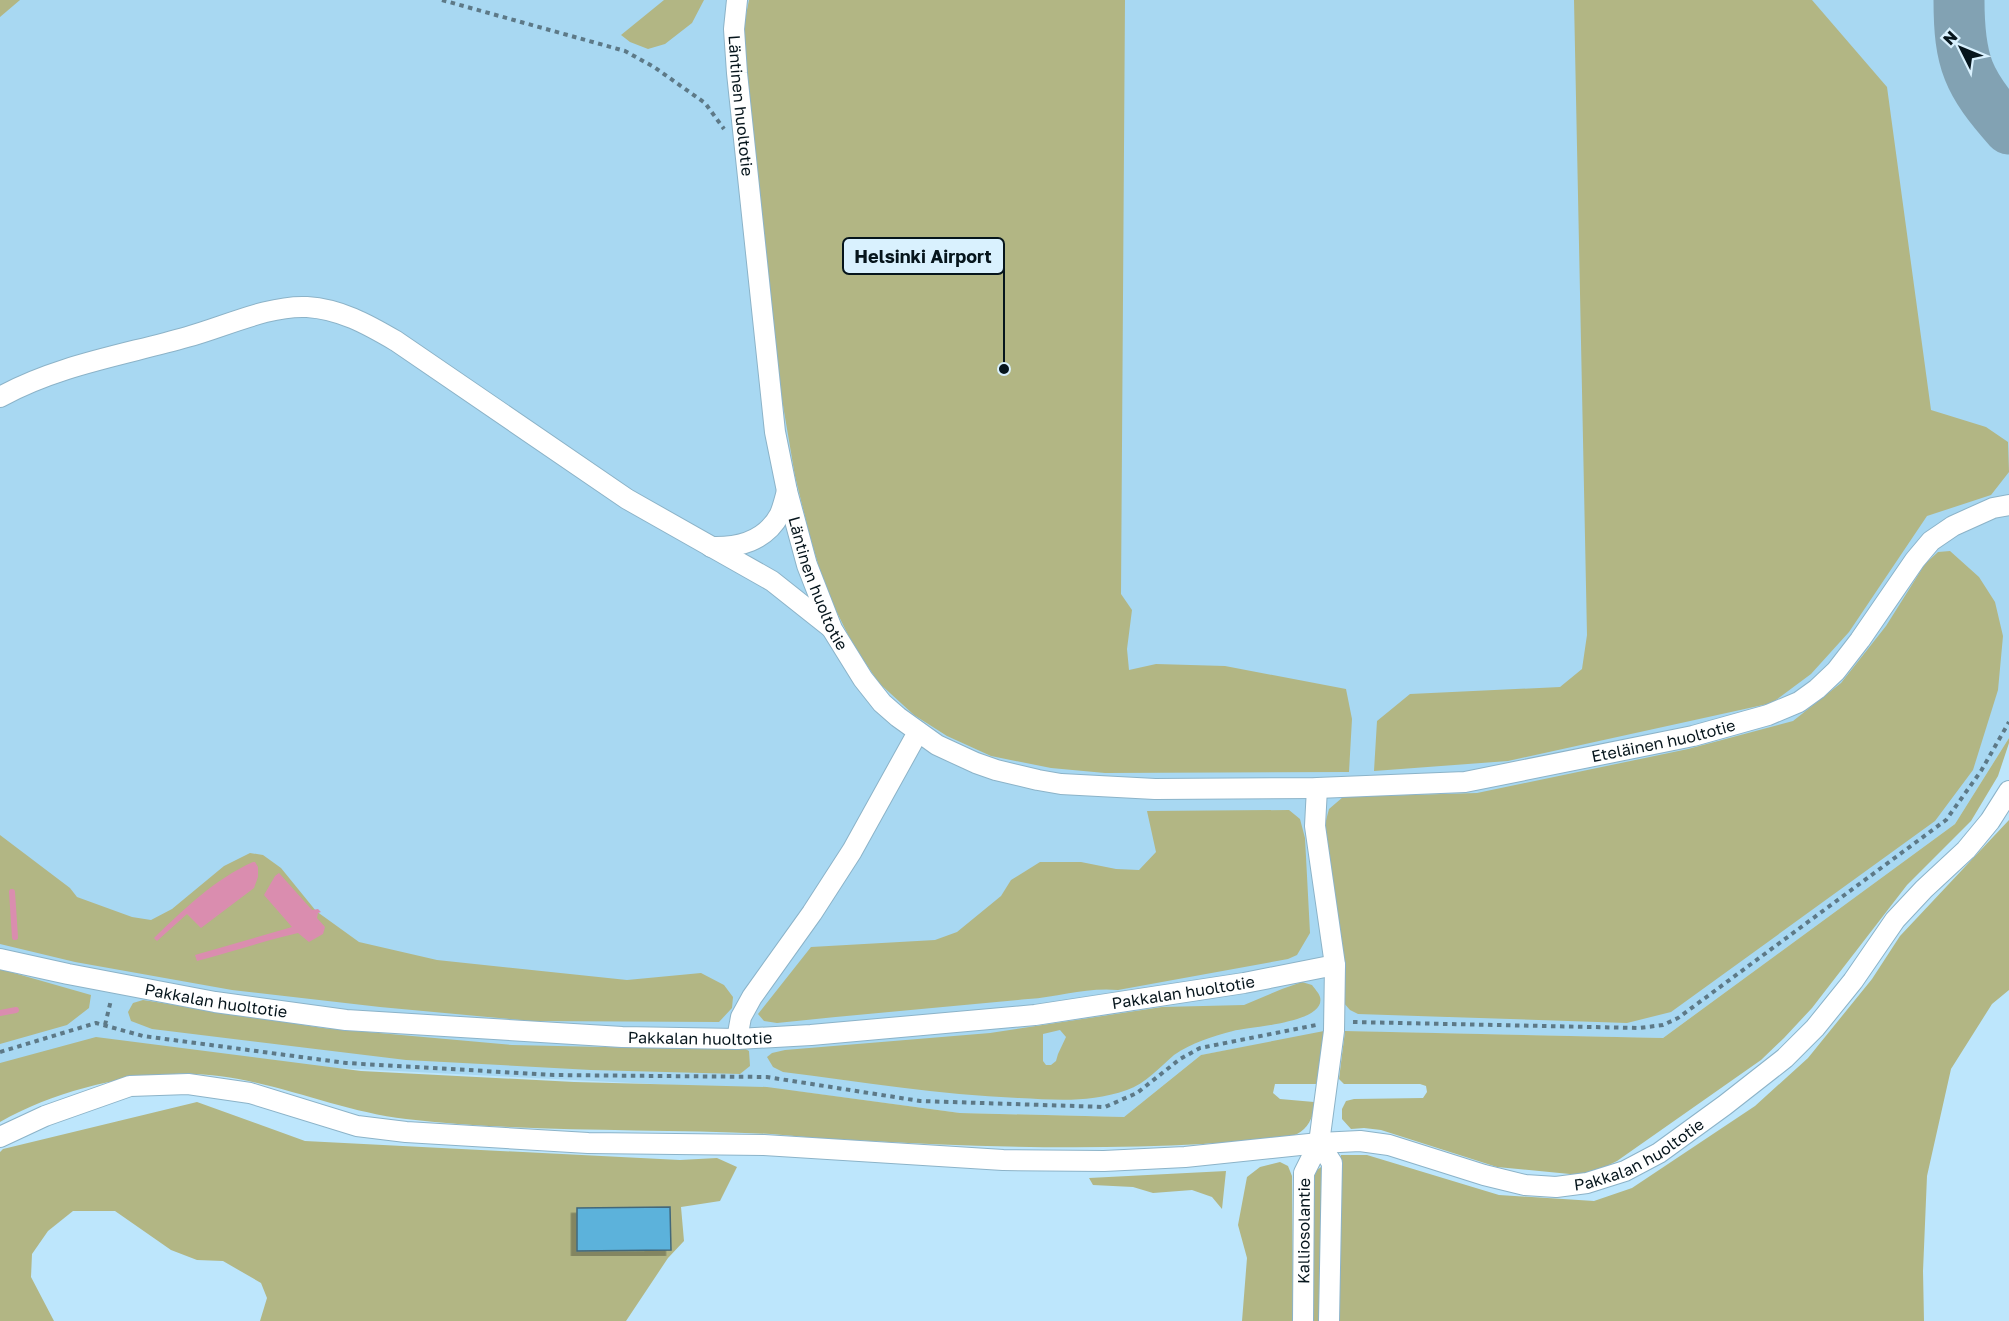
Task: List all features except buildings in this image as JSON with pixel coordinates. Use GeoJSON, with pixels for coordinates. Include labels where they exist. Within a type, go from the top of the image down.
{"type":"FeatureCollection","features":[{"type":"Feature","properties":{"kind":"lane","name":"Läntinen huoltotie"},"geometry":{"type":"LineString","coordinates":[[737,0],[734,29],[775,432],[787,491],[807,565],[832,629],[863,679],[882,703],[937,745],[976,763],[1038,780],[1085,786],[1155,789],[1317,788]]}},
{"type":"Feature","properties":{"kind":"lane"},"geometry":{"type":"LineString","coordinates":[[0,397],[20,386],[72,368],[186,338],[259,315],[287,308],[324,309],[365,323],[396,341],[627,499],[772,581],[832,629]]}},
{"type":"Feature","properties":{"kind":"lane"},"geometry":{"type":"LineString","coordinates":[[710,547],[732,548],[766,531],[779,515],[787,491]]}},
{"type":"Feature","properties":{"kind":"lane","name":"Eteläinen huoltotie"},"geometry":{"type":"LineString","coordinates":[[1317,788],[1465,782],[1693,736],[1768,715],[1799,702],[1836,671],[1931,541],[1953,526],[1993,508],[2009,505]]}},
{"type":"Feature","properties":{"kind":"lane"},"geometry":{"type":"LineString","coordinates":[[737,1039],[741,1017],[752,997],[812,913],[846,860],[918,732]]}},
{"type":"Feature","properties":{"kind":"lane"},"geometry":{"type":"LineString","coordinates":[[1317,788],[1315,826],[1335,965],[1334,1031],[1319,1143],[1332,1163],[1329,1321]]}},
{"type":"Feature","properties":{"kind":"lane","name":"Pakkalan huoltotie"},"geometry":{"type":"LineString","coordinates":[[0,1137],[45,1116],[130,1086],[188,1084],[250,1093],[357,1126],[406,1132],[588,1143],[764,1145],[1003,1160],[1104,1161],[1185,1157],[1360,1141],[1389,1145],[1525,1185],[1556,1187],[1587,1183],[1625,1171],[1659,1152],[1785,1058],[1815,1028],[1853,981],[1896,920],[1966,850],[1990,821],[2009,791]]}},
{"type":"Feature","properties":{"kind":"lane","name":"Pakkalan huoltotie"},"geometry":{"type":"LineString","coordinates":[[0,959],[215,1002],[346,1020],[622,1037],[737,1039],[811,1035],[1035,1015],[1244,983],[1335,965]]}},
{"type":"Feature","properties":{"kind":"lane","name":"Kalliosolantie"},"geometry":{"type":"LineString","coordinates":[[1303,1321],[1304,1173],[1319,1143]]}},
{"type":"Feature","properties":{"kind":"path"},"geometry":{"type":"LineString","coordinates":[[442,0],[625,51],[654,67],[705,103],[726,133]]}},
{"type":"Feature","properties":{"kind":"path"},"geometry":{"type":"LineString","coordinates":[[105,1025],[116,983]]}},
{"type":"Feature","properties":{"kind":"shaded area"},"geometry":{"type":"Polygon","coordinates":[[[0,0],[2009,0],[2009,738],[1955,824],[1663,1038],[1334,1031],[1201,1055],[1124,1117],[960,1113],[795,1091],[93,1056],[0,1081],[0,0]]]}},
{"type":"Feature","properties":{"kind":"shaded area"},"geometry":{"type":"Polygon","coordinates":[[[253,862],[258,867],[258,877],[254,888],[201,928],[187,914],[157,941],[154,938],[213,886],[253,862]]]}},
{"type":"Feature","properties":{"kind":"shaded area"},"geometry":{"type":"Polygon","coordinates":[[[279,873],[312,910],[318,909],[321,912],[318,913],[317,918],[325,927],[323,934],[309,942],[298,933],[197,961],[195,955],[292,927],[264,895],[279,873]]]}},
{"type":"Feature","properties":{"kind":"green space"},"geometry":{"type":"Polygon","coordinates":[[[0,0],[20,0],[0,17],[0,0]]]}},
{"type":"Feature","properties":{"kind":"green space"},"geometry":{"type":"Polygon","coordinates":[[[664,0],[704,0],[692,23],[665,44],[648,49],[630,42],[621,35],[664,0]]]}},
{"type":"Feature","properties":{"kind":"green space"},"geometry":{"type":"Polygon","coordinates":[[[749,0],[1125,0],[1121,594],[1132,610],[1127,649],[1129,670],[1156,664],[1225,666],[1346,689],[1352,719],[1349,772],[1105,773],[1051,768],[991,756],[947,736],[914,715],[879,683],[852,643],[825,588],[795,476],[777,370],[743,30],[749,0]]]}},
{"type":"Feature","properties":{"kind":"green space"},"geometry":{"type":"Polygon","coordinates":[[[1574,0],[1812,0],[1887,87],[1931,410],[1986,427],[2008,442],[2009,472],[1991,495],[1927,516],[1849,632],[1811,674],[1772,703],[1508,761],[1374,771],[1377,721],[1410,694],[1560,687],[1582,669],[1587,635],[1574,0]]]}},
{"type":"Feature","properties":{"kind":"green space"},"geometry":{"type":"Polygon","coordinates":[[[1950,551],[1979,577],[1995,602],[2003,636],[1998,690],[1973,770],[1935,821],[1671,1012],[1627,1023],[1358,1014],[1350,1010],[1343,1002],[1342,948],[1324,828],[1329,809],[1343,797],[1477,793],[1688,749],[1793,721],[1841,683],[1886,626],[1925,564],[1938,552],[1950,551]]]}},
{"type":"Feature","properties":{"kind":"green space"},"geometry":{"type":"Polygon","coordinates":[[[2009,738],[1998,776],[1971,821],[1907,885],[1812,1008],[1761,1060],[1617,1161],[1593,1173],[1580,1175],[1497,1167],[1381,1130],[1351,1129],[1342,1119],[1342,1109],[1346,1101],[1423,1098],[1427,1092],[1426,1086],[1420,1084],[1344,1084],[1339,1079],[1345,1031],[1663,1038],[1955,824],[2009,738]]]}},
{"type":"Feature","properties":{"kind":"green space"},"geometry":{"type":"Polygon","coordinates":[[[1289,810],[1300,819],[1305,838],[1310,933],[1297,955],[1288,959],[1118,990],[1084,991],[1039,998],[777,1023],[764,1021],[758,1014],[811,947],[935,940],[957,932],[1001,896],[1011,880],[1040,862],[1081,862],[1116,869],[1139,870],[1156,852],[1147,811],[1289,810]]]}},
{"type":"Feature","properties":{"kind":"green space"},"geometry":{"type":"Polygon","coordinates":[[[2009,820],[2009,990],[1992,1004],[1951,1069],[1927,1176],[1923,1271],[1924,1321],[1336,1321],[1338,1174],[1341,1155],[1367,1155],[1499,1195],[1594,1201],[1632,1188],[1755,1106],[1808,1058],[1872,979],[1900,936],[2009,820]]]}},
{"type":"Feature","properties":{"kind":"green space"},"geometry":{"type":"Polygon","coordinates":[[[0,835],[70,888],[77,897],[132,917],[151,920],[172,909],[224,866],[250,853],[263,855],[281,868],[316,911],[359,942],[437,960],[627,980],[701,973],[724,985],[733,997],[732,1008],[719,1022],[531,1021],[232,990],[75,962],[0,944],[0,835]]]}},
{"type":"Feature","properties":{"kind":"green space"},"geometry":{"type":"Polygon","coordinates":[[[0,969],[91,995],[89,1008],[67,1025],[0,1044],[0,969]]]}},
{"type":"Feature","properties":{"kind":"green space"},"geometry":{"type":"Polygon","coordinates":[[[1302,982],[1312,985],[1320,997],[1319,1006],[1300,1018],[1233,1031],[1202,1040],[1174,1055],[1140,1084],[1113,1094],[1086,1099],[1060,1100],[989,1096],[872,1084],[783,1072],[773,1067],[767,1057],[772,1053],[785,1050],[990,1033],[1162,1007],[1244,1005],[1302,982]],[[1060,1030],[1043,1034],[1043,1061],[1046,1065],[1051,1065],[1056,1061],[1066,1037],[1060,1030]]]}},
{"type":"Feature","properties":{"kind":"green space"},"geometry":{"type":"Polygon","coordinates":[[[143,1000],[323,1028],[512,1045],[696,1049],[742,1047],[749,1051],[750,1066],[740,1074],[591,1070],[406,1060],[152,1029],[131,1021],[128,1012],[133,1003],[143,1000]]]}},
{"type":"Feature","properties":{"kind":"green space"},"geometry":{"type":"Polygon","coordinates":[[[1324,1031],[1319,1084],[1275,1084],[1273,1093],[1280,1099],[1314,1102],[1316,1107],[1309,1122],[1304,1129],[1289,1137],[1252,1142],[1116,1147],[1028,1147],[725,1132],[497,1126],[406,1119],[377,1114],[262,1084],[204,1074],[151,1076],[84,1088],[41,1102],[0,1122],[0,1063],[96,1037],[361,1071],[574,1082],[767,1087],[960,1113],[1124,1117],[1201,1055],[1324,1031]]]}},
{"type":"Feature","properties":{"kind":"green space"},"geometry":{"type":"Polygon","coordinates":[[[197,1102],[305,1141],[680,1160],[717,1158],[737,1167],[720,1201],[681,1207],[684,1241],[668,1258],[626,1321],[260,1321],[267,1298],[261,1283],[223,1261],[197,1260],[171,1250],[115,1211],[73,1211],[48,1231],[32,1254],[31,1277],[54,1321],[0,1321],[0,1152],[3,1149],[197,1102]]]}},
{"type":"Feature","properties":{"kind":"green space"},"geometry":{"type":"Polygon","coordinates":[[[1280,1162],[1288,1166],[1292,1176],[1293,1321],[1242,1321],[1247,1258],[1238,1225],[1247,1177],[1260,1167],[1280,1162]]]}},
{"type":"Feature","properties":{"kind":"green space"},"geometry":{"type":"Polygon","coordinates":[[[1325,1164],[1323,1321],[1309,1321],[1310,1181],[1317,1170],[1325,1164]]]}},
{"type":"Feature","properties":{"kind":"green space"},"geometry":{"type":"Polygon","coordinates":[[[1226,1171],[1222,1209],[1212,1197],[1192,1190],[1153,1193],[1133,1187],[1093,1185],[1089,1178],[1226,1171]]]}},
{"type":"Feature","properties":{"kind":"waterway"},"geometry":{"type":"LineString","coordinates":[[12,892],[15,937]]}},
{"type":"Feature","properties":{"kind":"waterway"},"geometry":{"type":"LineString","coordinates":[[0,1013],[16,1010]]}},
{"type":"Feature","properties":{"kind":"taxiway"},"geometry":{"type":"LineString","coordinates":[[1959,0],[1961,40],[1969,70],[1984,98],[2009,129]]}},
{"type":"Feature","properties":{"kind":"place","name":"Helsinki Airport"},"geometry":{"type":"Point","coordinates":[1004,369]}}]}
